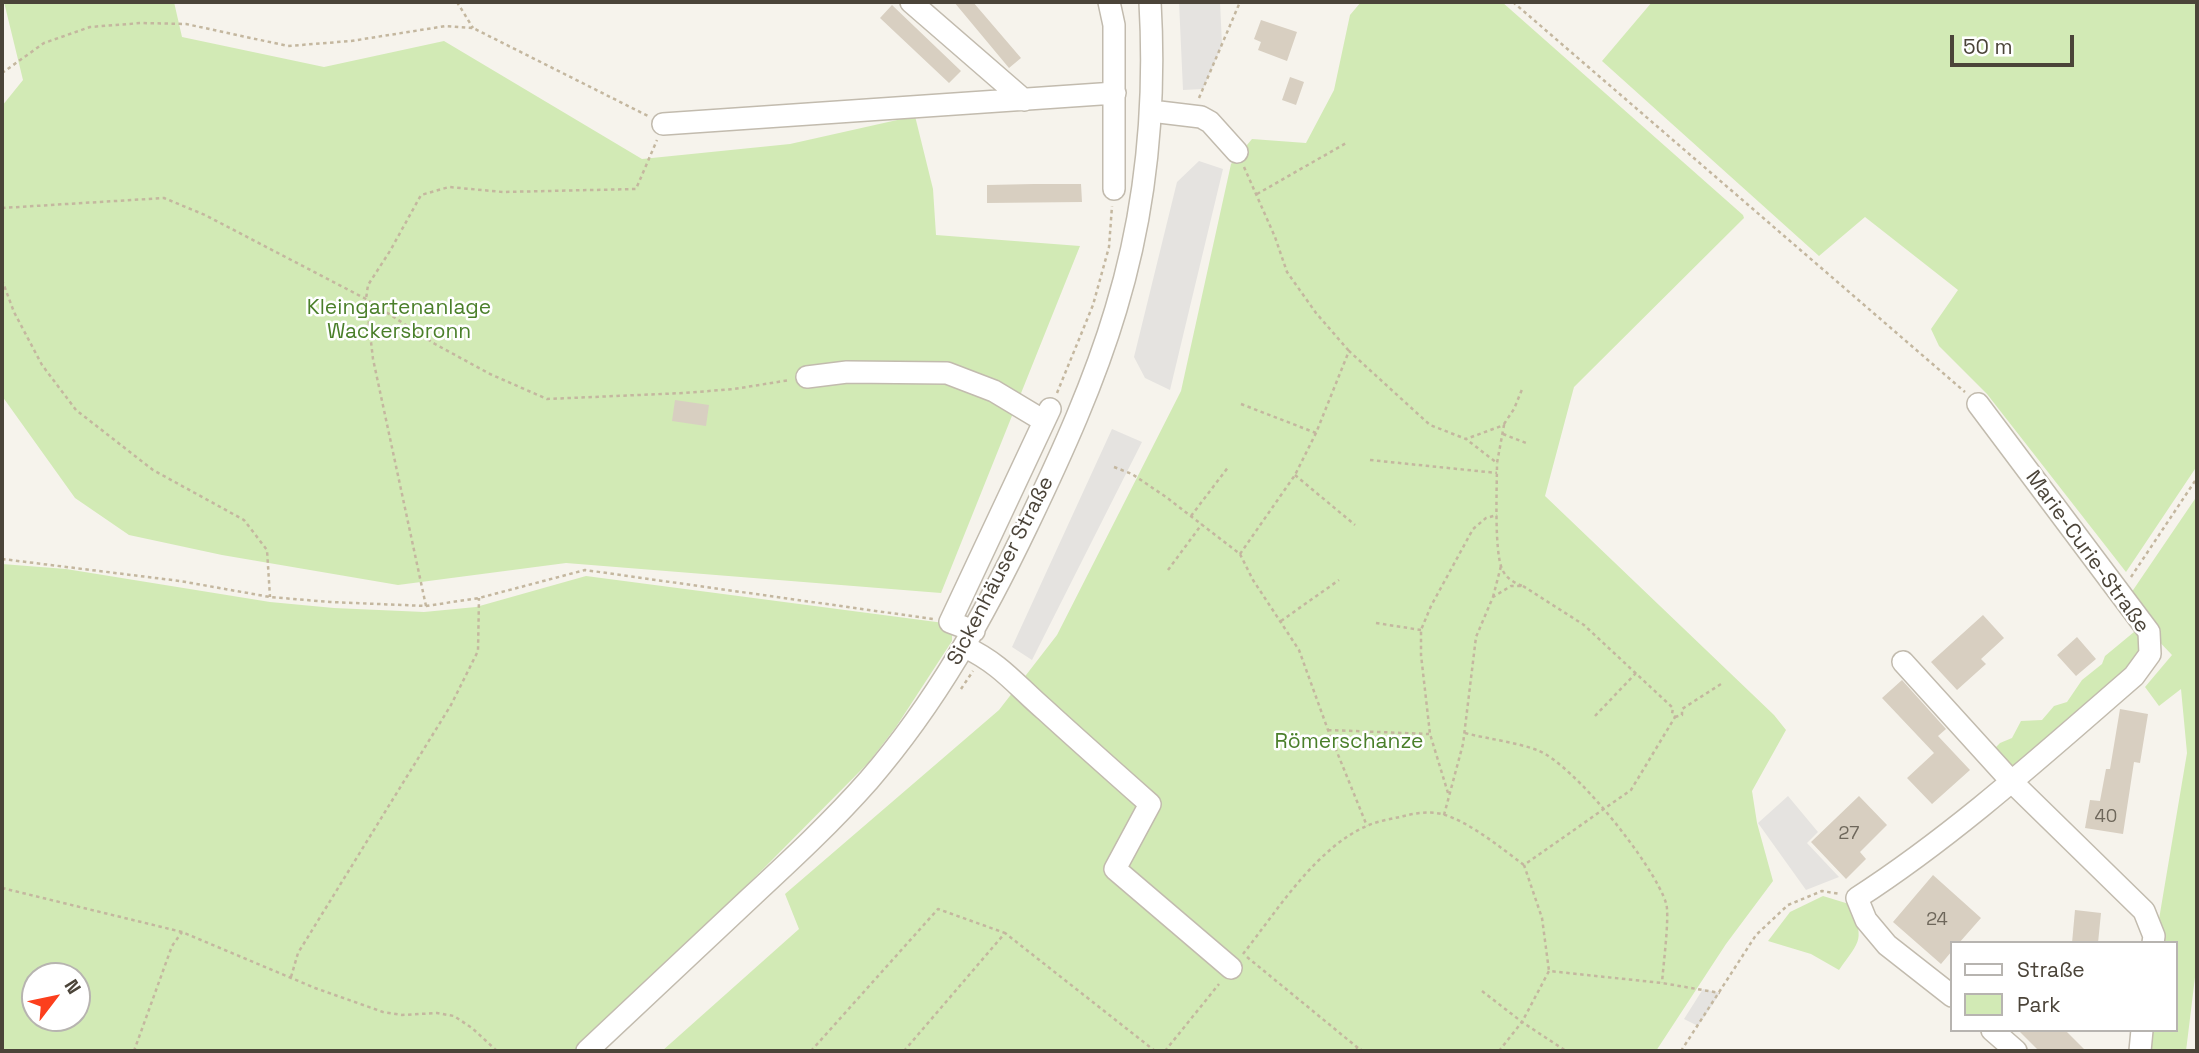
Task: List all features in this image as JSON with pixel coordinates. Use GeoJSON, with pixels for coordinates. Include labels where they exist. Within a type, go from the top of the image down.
{"type":"FeatureCollection","features":[{"type":"Feature","properties":{"kind":"street"},"geometry":{"type":"LineString","coordinates":[[911,2],[1024,100]]}},
{"type":"Feature","properties":{"kind":"street"},"geometry":{"type":"LineString","coordinates":[[1110,2],[1114,25],[1114,189]]}},
{"type":"Feature","properties":{"kind":"street","name":"Sickenhäuser Straße"},"geometry":{"type":"LineString","coordinates":[[587,1051],[849,802],[906,735],[970,639],[1052,474],[1105,344],[1124,282],[1138,221],[1151,111],[1150,2]]}},
{"type":"Feature","properties":{"kind":"street"},"geometry":{"type":"LineString","coordinates":[[663,124],[1115,93]]}},
{"type":"Feature","properties":{"kind":"street"},"geometry":{"type":"LineString","coordinates":[[1151,111],[1192,115],[1210,122],[1237,152]]}},
{"type":"Feature","properties":{"kind":"street"},"geometry":{"type":"LineString","coordinates":[[807,377],[892,370],[947,373],[1047,415],[950,622],[970,639],[982,655],[1009,674],[1041,707],[1150,804],[1115,869],[1237,961]]}},
{"type":"Feature","properties":{"kind":"street","name":"Marie-Curie-Straße"},"geometry":{"type":"LineString","coordinates":[[1857,898],[1892,876],[2012,782],[2134,676],[2150,654],[2149,632],[1978,404]]}},
{"type":"Feature","properties":{"kind":"street"},"geometry":{"type":"LineString","coordinates":[[1903,662],[2012,782],[2144,911],[2154,936],[2153,941]]}},
{"type":"Feature","properties":{"kind":"street"},"geometry":{"type":"LineString","coordinates":[[1857,898],[1866,920],[1887,945],[1951,995]]}},
{"type":"Feature","properties":{"kind":"street"},"geometry":{"type":"LineString","coordinates":[[1994,1032],[2016,1051]]}},
{"type":"Feature","properties":{"kind":"street"},"geometry":{"type":"LineString","coordinates":[[2140,1051],[2142,1032]]}},
{"type":"Feature","properties":{"kind":"path"},"geometry":{"type":"LineString","coordinates":[[457,2],[473,28]]}},
{"type":"Feature","properties":{"kind":"path"},"geometry":{"type":"LineString","coordinates":[[1192,115],[1240,2]]}},
{"type":"Feature","properties":{"kind":"path"},"geometry":{"type":"LineString","coordinates":[[1513,2],[1978,404]]}},
{"type":"Feature","properties":{"kind":"path"},"geometry":{"type":"LineString","coordinates":[[2,73],[44,43],[90,27],[141,23],[186,24],[288,46],[351,41],[446,26],[473,28],[663,124],[636,189],[503,192],[449,187],[421,195],[368,285],[366,299],[373,359],[426,606]]}},
{"type":"Feature","properties":{"kind":"path"},"geometry":{"type":"LineString","coordinates":[[1257,194],[1348,142]]}},
{"type":"Feature","properties":{"kind":"path"},"geometry":{"type":"LineString","coordinates":[[1237,152],[1257,194],[1287,272],[1316,313],[1349,351],[1430,425],[1466,439],[1497,463]]}},
{"type":"Feature","properties":{"kind":"path"},"geometry":{"type":"LineString","coordinates":[[1047,415],[1093,305],[1109,247],[1114,189]]}},
{"type":"Feature","properties":{"kind":"path"},"geometry":{"type":"LineString","coordinates":[[2,208],[164,198],[205,215],[366,299],[436,344],[490,374],[547,399],[734,389],[807,377]]}},
{"type":"Feature","properties":{"kind":"path"},"geometry":{"type":"LineString","coordinates":[[2,280],[14,312],[42,365],[76,410],[153,470],[244,520],[267,550],[270,597]]}},
{"type":"Feature","properties":{"kind":"path"},"geometry":{"type":"LineString","coordinates":[[1240,554],[1295,475],[1316,433],[1349,351]]}},
{"type":"Feature","properties":{"kind":"path"},"geometry":{"type":"LineString","coordinates":[[1444,815],[1464,733],[1476,637],[1493,597],[1501,566],[1497,463],[1504,425],[1523,387]]}},
{"type":"Feature","properties":{"kind":"path"},"geometry":{"type":"LineString","coordinates":[[1241,404],[1316,433]]}},
{"type":"Feature","properties":{"kind":"path"},"geometry":{"type":"LineString","coordinates":[[1466,439],[1504,425]]}},
{"type":"Feature","properties":{"kind":"path"},"geometry":{"type":"LineString","coordinates":[[1503,434],[1526,443]]}},
{"type":"Feature","properties":{"kind":"path"},"geometry":{"type":"LineString","coordinates":[[1370,460],[1497,473]]}},
{"type":"Feature","properties":{"kind":"path"},"geometry":{"type":"LineString","coordinates":[[1191,516],[1229,466]]}},
{"type":"Feature","properties":{"kind":"path"},"geometry":{"type":"LineString","coordinates":[[1114,467],[1132,474],[1240,554],[1252,580],[1299,650],[1367,826]]}},
{"type":"Feature","properties":{"kind":"path"},"geometry":{"type":"LineString","coordinates":[[1295,475],[1355,524]]}},
{"type":"Feature","properties":{"kind":"path"},"geometry":{"type":"LineString","coordinates":[[2121,592],[2197,478]]}},
{"type":"Feature","properties":{"kind":"path"},"geometry":{"type":"LineString","coordinates":[[1449,796],[1430,734],[1421,655],[1421,630],[1431,606],[1474,529],[1486,518],[1497,515]]}},
{"type":"Feature","properties":{"kind":"path"},"geometry":{"type":"LineString","coordinates":[[1168,570],[1202,524]]}},
{"type":"Feature","properties":{"kind":"path"},"geometry":{"type":"LineString","coordinates":[[2,559],[180,581],[270,597],[426,606],[479,598],[585,570],[950,622]]}},
{"type":"Feature","properties":{"kind":"path"},"geometry":{"type":"LineString","coordinates":[[1501,566],[1506,576],[1515,583],[1584,625],[1673,708]]}},
{"type":"Feature","properties":{"kind":"path"},"geometry":{"type":"LineString","coordinates":[[1281,621],[1339,580]]}},
{"type":"Feature","properties":{"kind":"path"},"geometry":{"type":"LineString","coordinates":[[1493,597],[1511,586],[1523,586]]}},
{"type":"Feature","properties":{"kind":"path"},"geometry":{"type":"LineString","coordinates":[[291,977],[298,953],[451,705],[478,651],[479,598]]}},
{"type":"Feature","properties":{"kind":"path"},"geometry":{"type":"LineString","coordinates":[[1376,623],[1421,630]]}},
{"type":"Feature","properties":{"kind":"path"},"geometry":{"type":"LineString","coordinates":[[1595,716],[1636,673]]}},
{"type":"Feature","properties":{"kind":"path"},"geometry":{"type":"LineString","coordinates":[[1682,709],[1721,684]]}},
{"type":"Feature","properties":{"kind":"path"},"geometry":{"type":"LineString","coordinates":[[1673,708],[1676,706],[1682,709]]}},
{"type":"Feature","properties":{"kind":"path"},"geometry":{"type":"LineString","coordinates":[[1673,708],[1672,714],[1675,717]]}},
{"type":"Feature","properties":{"kind":"path"},"geometry":{"type":"LineString","coordinates":[[1524,865],[1631,790],[1675,717],[1682,715],[1682,709]]}},
{"type":"Feature","properties":{"kind":"path"},"geometry":{"type":"LineString","coordinates":[[1328,730],[1430,734]]}},
{"type":"Feature","properties":{"kind":"path"},"geometry":{"type":"LineString","coordinates":[[1464,733],[1539,751],[1562,767],[1605,808],[1649,870],[1667,905],[1662,983]]}},
{"type":"Feature","properties":{"kind":"path"},"geometry":{"type":"LineString","coordinates":[[1166,1051],[1309,871],[1333,847],[1367,826],[1429,812],[1444,815],[1480,834],[1524,865],[1542,918],[1549,971],[1522,1022],[1499,1051]]}},
{"type":"Feature","properties":{"kind":"path"},"geometry":{"type":"LineString","coordinates":[[2,888],[182,932],[230,954],[383,1012],[454,1016],[497,1051]]}},
{"type":"Feature","properties":{"kind":"path"},"geometry":{"type":"LineString","coordinates":[[1681,1051],[1756,935],[1788,905],[1822,891],[1857,898]]}},
{"type":"Feature","properties":{"kind":"path"},"geometry":{"type":"LineString","coordinates":[[811,1051],[938,909],[1005,933],[1155,1051]]}},
{"type":"Feature","properties":{"kind":"path"},"geometry":{"type":"LineString","coordinates":[[134,1051],[172,946],[182,932]]}},
{"type":"Feature","properties":{"kind":"path"},"geometry":{"type":"LineString","coordinates":[[905,1051],[1005,933]]}},
{"type":"Feature","properties":{"kind":"path"},"geometry":{"type":"LineString","coordinates":[[1237,961],[1363,1051]]}},
{"type":"Feature","properties":{"kind":"path"},"geometry":{"type":"LineString","coordinates":[[1549,971],[1662,983],[1720,993]]}},
{"type":"Feature","properties":{"kind":"path"},"geometry":{"type":"LineString","coordinates":[[1482,991],[1566,1051]]}},
{"type":"Feature","properties":{"kind":"green space","name":"Kleingartenanlage Wackersbronn"},"geometry":{"type":"Polygon","coordinates":[[[4,2],[174,2],[182,37],[324,67],[444,41],[642,159],[790,144],[915,116],[933,189],[936,235],[1080,246],[941,593],[566,563],[398,585],[222,555],[129,535],[75,498],[2,396],[2,106],[23,80],[4,2]]]}},
{"type":"Feature","properties":{"kind":"green space","name":"Römerschanze"},"geometry":{"type":"Polygon","coordinates":[[[1361,2],[1502,2],[1743,215],[1744,218],[1574,387],[1545,496],[1774,715],[1786,730],[1752,791],[1757,823],[1773,881],[1726,944],[1656,1051],[662,1051],[799,929],[785,894],[999,710],[1057,635],[1181,391],[1231,164],[1252,139],[1306,143],[1334,90],[1350,15],[1361,2]]]}},
{"type":"Feature","properties":{"kind":"green space"},"geometry":{"type":"Polygon","coordinates":[[[1652,2],[2197,2],[2197,466],[2126,572],[1987,394],[1939,346],[1931,329],[1958,290],[1865,217],[1819,256],[1602,61],[1652,2]]]}},
{"type":"Feature","properties":{"kind":"green space"},"geometry":{"type":"Polygon","coordinates":[[[2197,496],[2197,961],[2186,1051],[2141,1051],[2144,1032],[2178,1032],[2178,941],[2155,941],[2187,753],[2181,689],[2159,706],[2145,687],[2172,655],[2150,632],[2127,599],[2197,496]]]}},
{"type":"Feature","properties":{"kind":"green space"},"geometry":{"type":"Polygon","coordinates":[[[2,564],[66,569],[270,602],[424,612],[476,607],[586,576],[944,623],[952,630],[952,641],[896,727],[869,762],[583,1051],[2,1051],[2,564]]]}},
{"type":"Feature","properties":{"kind":"green space"},"geometry":{"type":"Polygon","coordinates":[[[2134,632],[2140,634],[2144,652],[2131,670],[2013,776],[1995,748],[2012,738],[2021,721],[2042,720],[2054,706],[2067,702],[2082,680],[2134,632]]]}},
{"type":"Feature","properties":{"kind":"green space"},"geometry":{"type":"Polygon","coordinates":[[[1823,896],[1849,904],[1859,933],[1856,945],[1839,970],[1811,954],[1768,941],[1790,912],[1823,896]]]}},
{"type":"Feature","properties":{"kind":"shaded area"},"geometry":{"type":"Polygon","coordinates":[[[1179,2],[1220,2],[1222,45],[1203,89],[1183,90],[1179,2]]]}},
{"type":"Feature","properties":{"kind":"shaded area"},"geometry":{"type":"Polygon","coordinates":[[[1199,161],[1223,169],[1170,390],[1145,378],[1134,357],[1177,182],[1199,161]]]}},
{"type":"Feature","properties":{"kind":"shaded area"},"geometry":{"type":"Polygon","coordinates":[[[1112,429],[1142,442],[1032,660],[1012,647],[1112,429]]]}},
{"type":"Feature","properties":{"kind":"shaded area"},"geometry":{"type":"Polygon","coordinates":[[[1788,796],[1818,832],[1807,843],[1839,877],[1806,890],[1758,823],[1788,796]]]}},
{"type":"Feature","properties":{"kind":"shaded area"},"geometry":{"type":"Polygon","coordinates":[[[1703,989],[1720,993],[1698,1026],[1684,1019],[1703,989]]]}},
{"type":"Feature","properties":{"kind":"building"},"geometry":{"type":"Polygon","coordinates":[[[954,2],[973,2],[1021,58],[1009,68],[954,2]]]}},
{"type":"Feature","properties":{"kind":"building"},"geometry":{"type":"Polygon","coordinates":[[[892,5],[961,71],[949,83],[880,18],[892,5]]]}},
{"type":"Feature","properties":{"kind":"building"},"geometry":{"type":"Polygon","coordinates":[[[1261,20],[1297,32],[1287,61],[1258,50],[1261,42],[1254,39],[1261,20]]]}},
{"type":"Feature","properties":{"kind":"building"},"geometry":{"type":"Polygon","coordinates":[[[1290,77],[1304,82],[1296,105],[1282,100],[1290,77]]]}},
{"type":"Feature","properties":{"kind":"building"},"geometry":{"type":"Polygon","coordinates":[[[1081,184],[1082,202],[987,203],[987,185],[1081,184]]]}},
{"type":"Feature","properties":{"kind":"building"},"geometry":{"type":"Polygon","coordinates":[[[675,400],[709,405],[706,426],[672,421],[675,400]]]}},
{"type":"Feature","properties":{"kind":"building"},"geometry":{"type":"Polygon","coordinates":[[[1983,615],[2004,638],[1981,659],[1986,664],[1957,690],[1931,662],[1983,615]]]}},
{"type":"Feature","properties":{"kind":"building"},"geometry":{"type":"Polygon","coordinates":[[[2077,637],[2096,659],[2076,676],[2057,655],[2077,637]]]}},
{"type":"Feature","properties":{"kind":"building"},"geometry":{"type":"Polygon","coordinates":[[[1902,680],[1946,729],[1938,736],[1970,770],[1932,804],[1907,778],[1934,753],[1882,698],[1902,680]]]}},
{"type":"Feature","properties":{"kind":"building"},"geometry":{"type":"Polygon","coordinates":[[[2120,709],[2148,714],[2140,763],[2134,762],[2123,834],[2085,828],[2090,800],[2100,801],[2106,769],[2110,769],[2120,709]]]}},
{"type":"Feature","properties":{"kind":"building"},"geometry":{"type":"Polygon","coordinates":[[[1859,796],[1887,825],[1860,852],[1866,859],[1846,879],[1811,842],[1859,796]]]}},
{"type":"Feature","properties":{"kind":"building"},"geometry":{"type":"Polygon","coordinates":[[[1933,875],[1981,918],[1961,941],[1951,941],[1951,952],[1941,964],[1893,922],[1933,875]]]}},
{"type":"Feature","properties":{"kind":"building"},"geometry":{"type":"Polygon","coordinates":[[[2075,910],[2101,913],[2098,941],[2072,941],[2075,910]]]}},
{"type":"Feature","properties":{"kind":"building"},"geometry":{"type":"Polygon","coordinates":[[[2020,1032],[2067,1032],[2086,1051],[2039,1051],[2020,1032]]]}}]}
